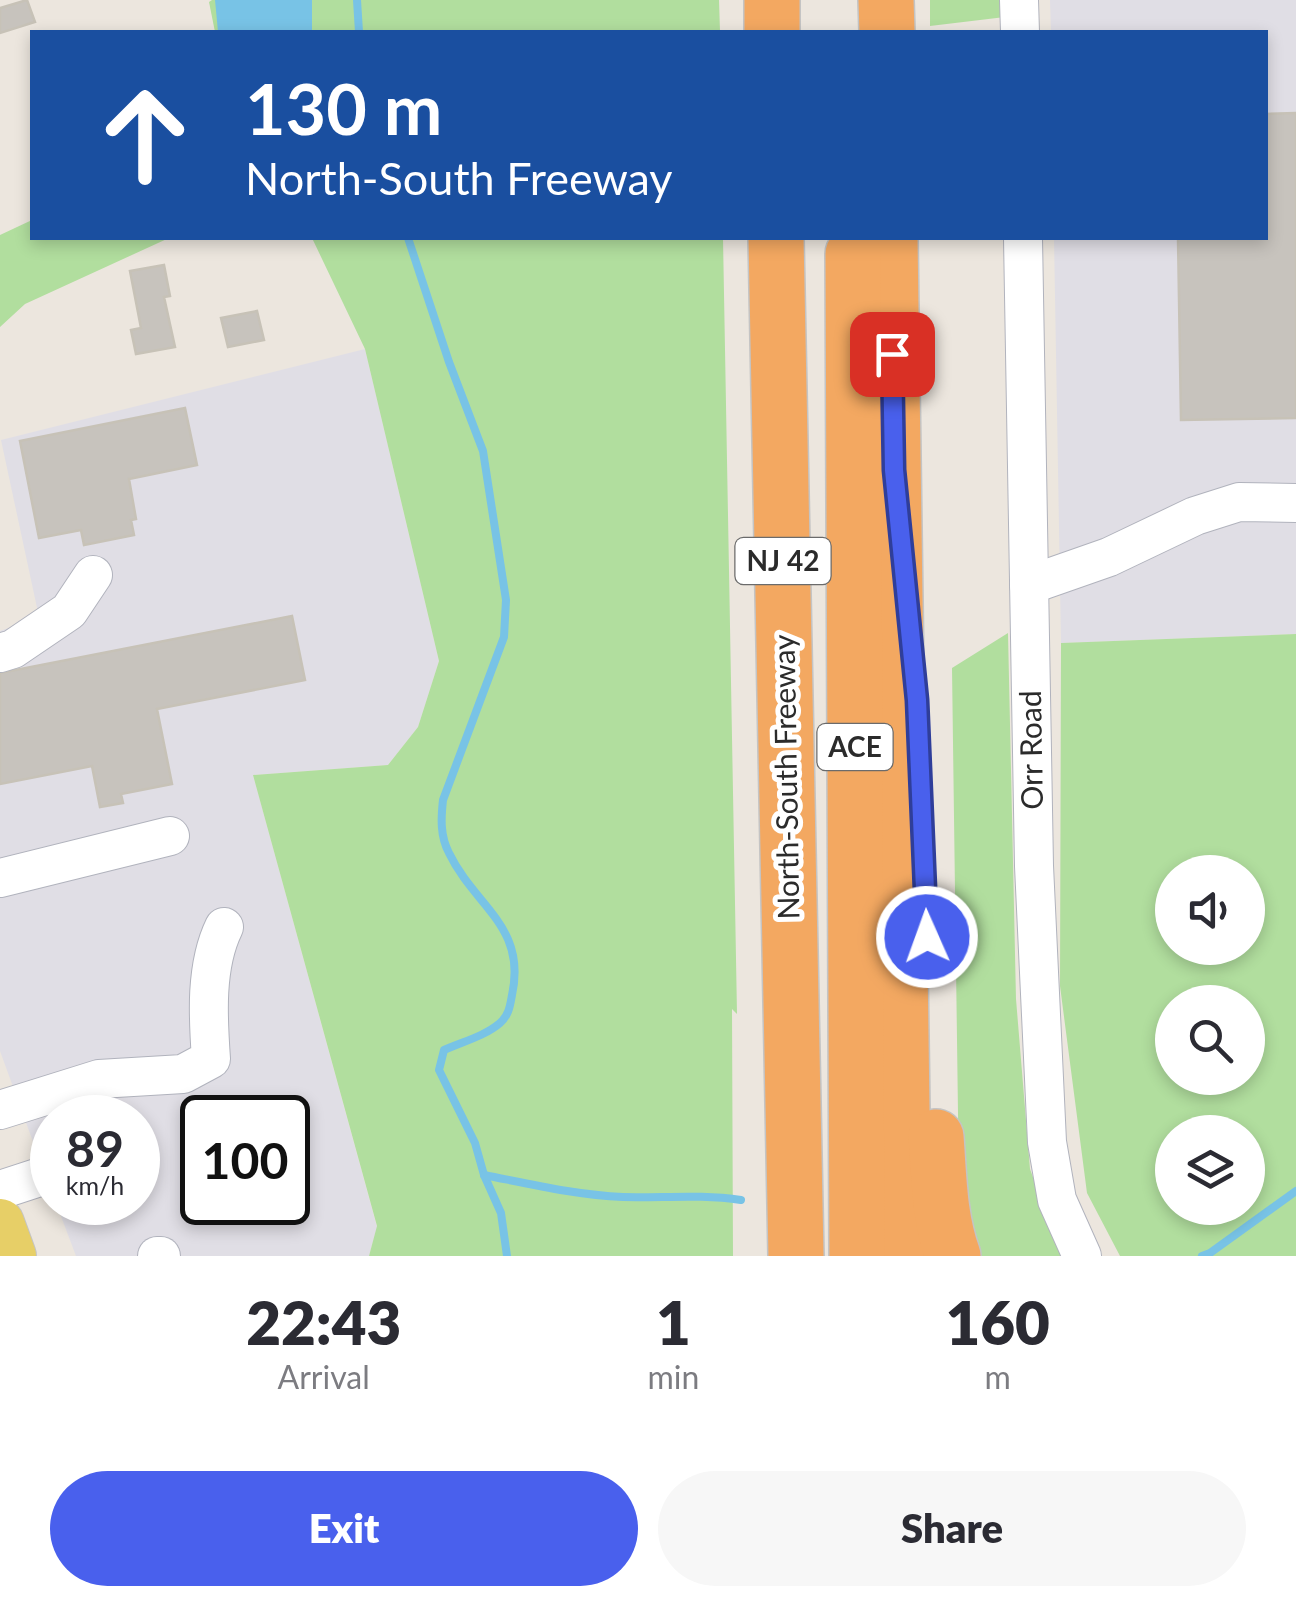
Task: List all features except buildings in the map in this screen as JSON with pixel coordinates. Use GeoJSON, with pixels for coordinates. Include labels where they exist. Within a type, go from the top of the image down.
{"type":"FeatureCollection","features":[{"type":"Feature","properties":{"kind":"highway"},"geometry":{"type":"LineString","coordinates":[[772,0],[772,30]]}},
{"type":"Feature","properties":{"kind":"highway"},"geometry":{"type":"LineString","coordinates":[[852,0],[852,30]]}},
{"type":"Feature","properties":{"kind":"highway"},"geometry":{"type":"LineString","coordinates":[[886,0],[886,30]]}},
{"type":"Feature","properties":{"kind":"highway","name":"North-South Freeway"},"geometry":{"type":"LineString","coordinates":[[776,240],[796,1256]]}},
{"type":"Feature","properties":{"kind":"highway","name":"ACE"},"geometry":{"type":"LineString","coordinates":[[853,240],[857,1256]]}},
{"type":"Feature","properties":{"kind":"highway"},"geometry":{"type":"LineString","coordinates":[[890,240],[904,1256]]}},
{"type":"Feature","properties":{"kind":"highway"},"geometry":{"type":"LineString","coordinates":[[894,470],[917,700],[938,1174],[947,1240],[953,1256]]}},
{"type":"Feature","properties":{"kind":"main road"},"geometry":{"type":"LineString","coordinates":[[0,1223],[12,1256]]}},
{"type":"Feature","properties":{"kind":"street"},"geometry":{"type":"LineString","coordinates":[[1019,0],[1020,30]]}},
{"type":"Feature","properties":{"kind":"street","name":"Orr Road"},"geometry":{"type":"LineString","coordinates":[[1023,240],[1034,866],[1047,1142],[1057,1200],[1082,1256]]}},
{"type":"Feature","properties":{"kind":"street"},"geometry":{"type":"LineString","coordinates":[[1029,585],[1109,557],[1195,516],[1239,502],[1296,503]]}},
{"type":"Feature","properties":{"kind":"street"},"geometry":{"type":"LineString","coordinates":[[0,653],[69,611],[92,575]]}},
{"type":"Feature","properties":{"kind":"street"},"geometry":{"type":"LineString","coordinates":[[0,878],[170,836]]}},
{"type":"Feature","properties":{"kind":"street"},"geometry":{"type":"LineString","coordinates":[[0,1110],[98,1079],[183,1074],[210,1059],[208,1011],[216,944],[224,928]]}},
{"type":"Feature","properties":{"kind":"street"},"geometry":{"type":"LineString","coordinates":[[0,1190],[30,1180]]}},
{"type":"Feature","properties":{"kind":"shaded area"},"geometry":{"type":"Polygon","coordinates":[[[1050,0],[1296,0],[1296,634],[1061,643],[1054,240],[1268,240],[1268,30],[1051,30],[1050,0]]]}},
{"type":"Feature","properties":{"kind":"shaded area"},"geometry":{"type":"Polygon","coordinates":[[[365,349],[439,661],[418,727],[388,765],[253,775],[377,1227],[369,1256],[76,1256],[64,1225],[160,1225],[160,1095],[30,1095],[30,1134],[0,1051],[0,631],[39,617],[1,440],[365,349]]]}},
{"type":"Feature","properties":{"kind":"green space"},"geometry":{"type":"Polygon","coordinates":[[[719,0],[720,30],[215,30],[209,2],[719,0]]]}},
{"type":"Feature","properties":{"kind":"green space"},"geometry":{"type":"Polygon","coordinates":[[[930,0],[1005,0],[1005,17],[930,26],[930,0]]]}},
{"type":"Feature","properties":{"kind":"green space"},"geometry":{"type":"Polygon","coordinates":[[[30,221],[30,240],[165,240],[25,304],[0,327],[0,235],[30,221]]]}},
{"type":"Feature","properties":{"kind":"green space"},"geometry":{"type":"Polygon","coordinates":[[[313,240],[723,240],[737,1014],[732,1009],[733,1256],[369,1256],[377,1226],[253,775],[388,765],[418,727],[439,661],[365,349],[313,240]]]}},
{"type":"Feature","properties":{"kind":"green space"},"geometry":{"type":"Polygon","coordinates":[[[1008,633],[1016,999],[1030,1169],[1062,1256],[980,1256],[959,1188],[952,668],[1008,633]]]}},
{"type":"Feature","properties":{"kind":"green space"},"geometry":{"type":"Polygon","coordinates":[[[1296,634],[1296,1256],[1120,1256],[1087,1193],[1060,986],[1061,643],[1296,634]]]}},
{"type":"Feature","properties":{"kind":"water"},"geometry":{"type":"Polygon","coordinates":[[[215,0],[312,0],[312,30],[218,30],[215,0]]]}},
{"type":"Feature","properties":{"kind":"waterway"},"geometry":{"type":"LineString","coordinates":[[357,0],[359,30]]}},
{"type":"Feature","properties":{"kind":"waterway"},"geometry":{"type":"LineString","coordinates":[[409,240],[483,451],[506,600],[504,637],[443,800],[442,820],[449,853],[506,934],[515,971],[512,995],[503,1020],[487,1032],[444,1050],[439,1070],[475,1143],[501,1213],[507,1256]]}},
{"type":"Feature","properties":{"kind":"waterway"},"geometry":{"type":"LineString","coordinates":[[484,1175],[605,1196],[741,1200]]}},
{"type":"Feature","properties":{"kind":"waterway"},"geometry":{"type":"LineString","coordinates":[[1202,1256],[1296,1191]]}},
{"type":"Feature","properties":{"kind":"route"},"geometry":{"type":"LineString","coordinates":[[892,354],[894,470],[917,700],[927,937]]}}]}
